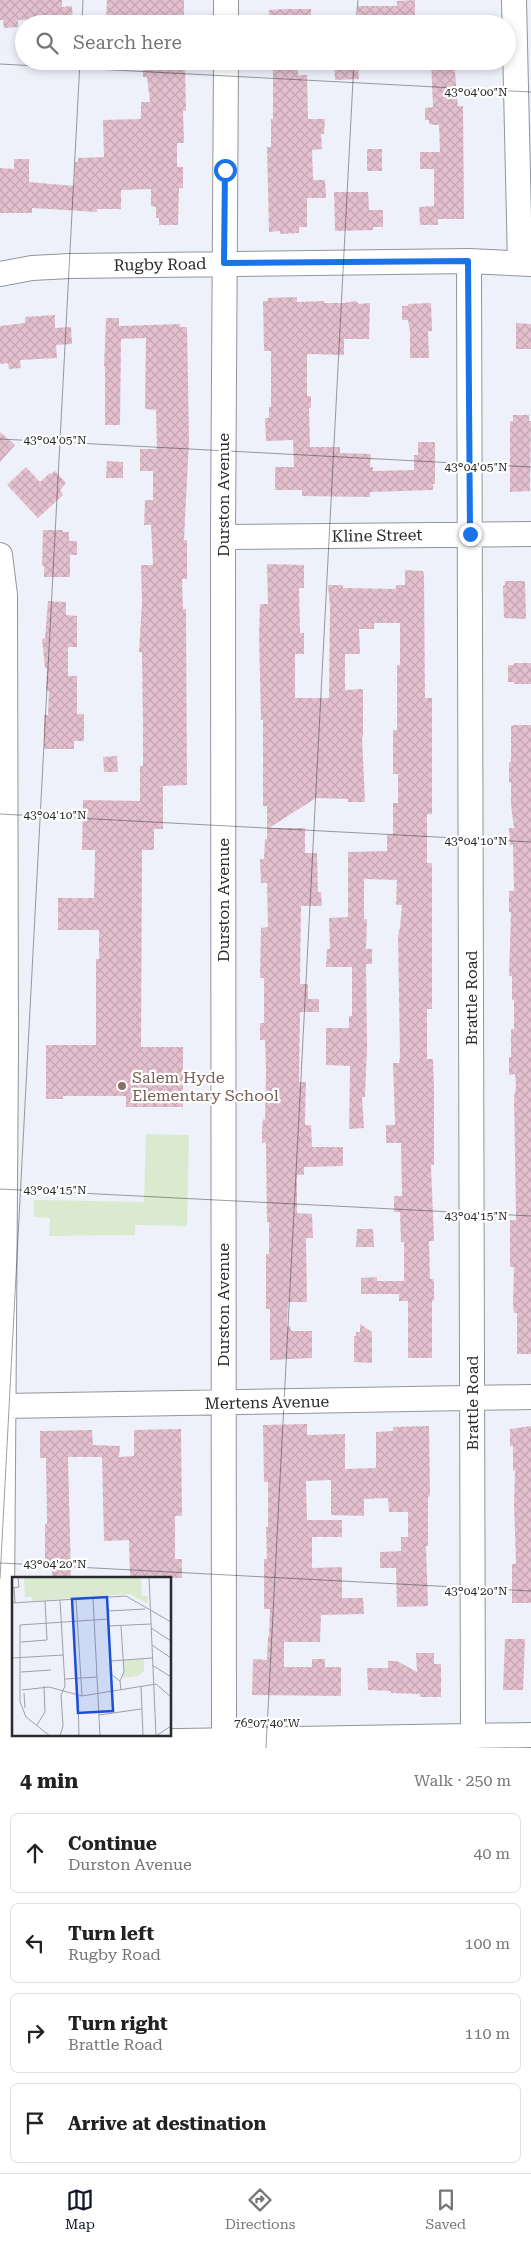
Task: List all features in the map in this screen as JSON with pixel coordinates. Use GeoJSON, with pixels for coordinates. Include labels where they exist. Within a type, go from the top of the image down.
{"type":"FeatureCollection","features":[{"type":"Feature","properties":{"kind":"street"},"geometry":{"type":"LineString","coordinates":[[226,0],[226,15]]}},
{"type":"Feature","properties":{"kind":"street"},"geometry":{"type":"LineString","coordinates":[[514,0],[515,15]]}},
{"type":"Feature","properties":{"kind":"street"},"geometry":{"type":"LineString","coordinates":[[516,48],[525,264]]}},
{"type":"Feature","properties":{"kind":"street","name":"Durston Avenue"},"geometry":{"type":"LineString","coordinates":[[224,1740],[223,537],[226,70]]}},
{"type":"Feature","properties":{"kind":"street","name":"Rugby Road"},"geometry":{"type":"LineString","coordinates":[[0,274],[32,268],[70,266],[224,263],[468,261],[525,264]]}},
{"type":"Feature","properties":{"kind":"street","name":"Brattle Road"},"geometry":{"type":"LineString","coordinates":[[468,261],[473,1736]]}},
{"type":"Feature","properties":{"kind":"street","name":"Kline Street"},"geometry":{"type":"LineString","coordinates":[[223,537],[531,534]]}},
{"type":"Feature","properties":{"kind":"street"},"geometry":{"type":"LineString","coordinates":[[0,555],[5,595],[2,771],[6,1058],[2,1299],[1,1744],[531,1735]]}},
{"type":"Feature","properties":{"kind":"street","name":"Mertens Avenue"},"geometry":{"type":"LineString","coordinates":[[3,1406],[531,1397]]}},
{"type":"Feature","properties":{"kind":"green space"},"geometry":{"type":"Polygon","coordinates":[[[146,1134],[189,1135],[187,1226],[135,1225],[135,1235],[49,1236],[50,1218],[34,1217],[34,1200],[144,1202],[146,1134]]]}},
{"type":"Feature","properties":{"kind":"building"},"geometry":{"type":"Polygon","coordinates":[[[0,0],[62,0],[62,7],[72,6],[72,15],[15,15],[15,27],[4,28],[3,20],[0,20],[0,0]]]}},
{"type":"Feature","properties":{"kind":"building"},"geometry":{"type":"Polygon","coordinates":[[[107,0],[184,0],[184,15],[106,15],[107,0]]]}},
{"type":"Feature","properties":{"kind":"building"},"geometry":{"type":"Polygon","coordinates":[[[415,0],[415,15],[358,15],[358,6],[397,6],[397,1],[415,0]]]}},
{"type":"Feature","properties":{"kind":"building"},"geometry":{"type":"Polygon","coordinates":[[[311,9],[311,15],[269,15],[269,10],[311,9]]]}},
{"type":"Feature","properties":{"kind":"building"},"geometry":{"type":"Polygon","coordinates":[[[143,70],[185,70],[186,111],[183,111],[184,143],[177,143],[177,167],[183,167],[183,188],[179,188],[178,225],[159,225],[159,218],[156,218],[156,207],[151,206],[151,189],[121,190],[121,209],[97,209],[97,212],[32,208],[32,213],[0,213],[0,168],[14,169],[14,159],[29,159],[29,182],[74,186],[75,162],[78,162],[78,158],[104,157],[103,120],[141,119],[141,102],[150,102],[147,77],[143,77],[143,70]]]}},
{"type":"Feature","properties":{"kind":"building"},"geometry":{"type":"Polygon","coordinates":[[[273,70],[298,70],[298,75],[307,75],[308,119],[325,119],[324,134],[321,134],[322,149],[312,150],[313,178],[314,180],[325,180],[326,198],[307,198],[307,227],[299,227],[299,233],[280,234],[280,231],[269,232],[267,147],[271,147],[271,119],[273,119],[273,70]]]}},
{"type":"Feature","properties":{"kind":"building"},"geometry":{"type":"Polygon","coordinates":[[[334,70],[358,70],[359,79],[335,80],[334,70]]]}},
{"type":"Feature","properties":{"kind":"building"},"geometry":{"type":"Polygon","coordinates":[[[431,70],[455,70],[458,106],[463,106],[464,219],[438,219],[438,225],[420,225],[419,207],[434,206],[434,169],[420,169],[420,152],[440,152],[439,125],[429,124],[429,120],[425,120],[425,108],[433,107],[431,70]]]}},
{"type":"Feature","properties":{"kind":"building"},"geometry":{"type":"Polygon","coordinates":[[[367,149],[382,149],[382,171],[367,171],[367,149]]]}},
{"type":"Feature","properties":{"kind":"building"},"geometry":{"type":"Polygon","coordinates":[[[334,192],[368,192],[369,210],[383,210],[383,227],[373,227],[373,230],[335,231],[334,192]]]}},
{"type":"Feature","properties":{"kind":"building"},"geometry":{"type":"Polygon","coordinates":[[[297,297],[297,302],[324,301],[324,303],[343,303],[356,301],[359,304],[370,303],[369,339],[344,339],[344,355],[307,354],[307,396],[311,396],[311,408],[309,408],[310,447],[340,447],[340,453],[371,454],[370,467],[373,467],[373,471],[414,470],[414,455],[418,455],[418,442],[435,442],[435,484],[433,484],[433,490],[370,492],[370,497],[302,496],[302,490],[275,490],[275,467],[294,467],[293,440],[266,441],[265,418],[269,418],[269,407],[271,407],[271,351],[264,351],[263,301],[268,301],[268,298],[297,297]]]}},
{"type":"Feature","properties":{"kind":"building"},"geometry":{"type":"Polygon","coordinates":[[[431,303],[432,331],[428,331],[429,358],[410,358],[410,332],[408,320],[402,320],[402,306],[431,303]]]}},
{"type":"Feature","properties":{"kind":"building"},"geometry":{"type":"Polygon","coordinates":[[[55,315],[55,328],[71,327],[72,344],[56,345],[57,358],[20,360],[21,368],[9,369],[8,363],[0,364],[0,326],[25,323],[25,317],[55,315]]]}},
{"type":"Feature","properties":{"kind":"building"},"geometry":{"type":"Polygon","coordinates":[[[106,318],[119,318],[119,326],[180,324],[180,327],[187,327],[189,440],[184,540],[187,540],[187,579],[182,579],[183,609],[186,609],[187,785],[163,786],[163,829],[154,829],[154,850],[142,850],[141,1047],[183,1047],[183,1107],[126,1107],[126,1096],[63,1096],[63,1099],[46,1099],[46,1045],[96,1045],[96,959],[99,959],[99,930],[58,930],[58,898],[94,898],[95,850],[82,850],[83,800],[140,801],[140,766],[143,766],[142,652],[139,652],[142,602],[141,565],[153,565],[151,525],[144,525],[145,500],[153,500],[153,471],[140,471],[140,449],[157,449],[156,410],[145,409],[146,338],[121,339],[120,425],[105,425],[104,366],[106,318]]]}},
{"type":"Feature","properties":{"kind":"building"},"geometry":{"type":"Polygon","coordinates":[[[516,323],[531,324],[531,349],[516,349],[516,323]]]}},
{"type":"Feature","properties":{"kind":"building"},"geometry":{"type":"Polygon","coordinates":[[[513,415],[529,415],[529,421],[531,421],[530,491],[510,492],[510,421],[513,422],[513,415]]]}},
{"type":"Feature","properties":{"kind":"building"},"geometry":{"type":"Polygon","coordinates":[[[0,432],[15,445],[0,462],[0,432]]]}},
{"type":"Feature","properties":{"kind":"building"},"geometry":{"type":"Polygon","coordinates":[[[107,461],[123,462],[123,478],[106,478],[107,461]]]}},
{"type":"Feature","properties":{"kind":"building"},"geometry":{"type":"Polygon","coordinates":[[[26,467],[40,482],[55,471],[66,483],[60,490],[63,495],[38,518],[7,485],[26,467]]]}},
{"type":"Feature","properties":{"kind":"building"},"geometry":{"type":"Polygon","coordinates":[[[43,530],[63,530],[63,532],[69,532],[69,541],[77,541],[77,555],[70,555],[70,577],[44,577],[44,566],[42,566],[43,530]]]}},
{"type":"Feature","properties":{"kind":"building"},"geometry":{"type":"Polygon","coordinates":[[[267,564],[304,565],[304,588],[299,588],[300,633],[304,633],[304,654],[295,654],[295,698],[329,698],[330,606],[328,585],[343,585],[343,588],[396,589],[396,585],[405,585],[405,570],[423,571],[425,698],[432,698],[432,814],[427,814],[427,863],[432,863],[432,1009],[427,1009],[427,1059],[433,1059],[434,1091],[434,1165],[431,1165],[434,1241],[429,1241],[430,1279],[433,1279],[434,1283],[434,1300],[432,1301],[432,1358],[408,1358],[408,1301],[399,1301],[399,1294],[361,1294],[361,1278],[377,1277],[377,1281],[404,1281],[404,1242],[401,1242],[400,1212],[394,1212],[394,1196],[402,1196],[401,1143],[386,1143],[386,1125],[395,1125],[393,1063],[399,1063],[400,1057],[398,935],[402,905],[396,905],[397,880],[364,879],[364,919],[367,919],[366,949],[372,949],[372,964],[366,964],[367,1048],[365,1097],[362,1097],[364,1128],[349,1129],[350,1066],[326,1065],[326,1028],[349,1028],[349,1016],[352,1016],[352,967],[326,967],[327,949],[330,949],[329,918],[348,917],[348,852],[387,851],[387,835],[393,834],[393,803],[398,803],[398,774],[393,774],[393,730],[397,730],[397,665],[400,665],[400,623],[374,623],[374,629],[359,629],[360,654],[345,654],[345,690],[363,689],[362,737],[365,802],[348,802],[348,799],[316,798],[269,828],[305,828],[305,853],[317,853],[318,892],[321,892],[322,906],[301,906],[300,984],[308,984],[308,999],[319,999],[319,1012],[300,1012],[299,1082],[306,1082],[305,1125],[311,1125],[312,1147],[343,1147],[343,1166],[304,1167],[304,1175],[297,1175],[297,1213],[312,1214],[313,1238],[306,1238],[307,1302],[288,1302],[287,1327],[290,1326],[291,1331],[312,1331],[312,1358],[270,1360],[270,1309],[266,1309],[266,1254],[269,1254],[269,1222],[267,1222],[266,1142],[262,1143],[263,1119],[265,1120],[266,1070],[265,1040],[260,1040],[260,1023],[264,1023],[264,978],[260,978],[261,928],[268,927],[267,883],[261,883],[260,859],[264,859],[265,839],[267,839],[267,806],[263,806],[263,720],[261,720],[259,634],[260,604],[268,604],[267,564]]]}},
{"type":"Feature","properties":{"kind":"building"},"geometry":{"type":"Polygon","coordinates":[[[505,581],[525,581],[526,619],[504,618],[503,586],[505,581]]]}},
{"type":"Feature","properties":{"kind":"building"},"geometry":{"type":"Polygon","coordinates":[[[48,601],[66,602],[66,615],[77,616],[77,647],[68,647],[68,676],[77,676],[77,714],[84,714],[84,741],[74,741],[74,749],[44,749],[44,715],[48,715],[49,691],[46,691],[47,668],[45,668],[42,639],[45,638],[48,601]]]}},
{"type":"Feature","properties":{"kind":"building"},"geometry":{"type":"Polygon","coordinates":[[[514,663],[531,663],[531,684],[508,682],[508,665],[514,665],[514,663]]]}},
{"type":"Feature","properties":{"kind":"building"},"geometry":{"type":"Polygon","coordinates":[[[531,725],[531,1354],[517,1354],[517,1313],[514,1313],[513,1304],[514,1267],[510,1267],[510,1220],[516,1220],[514,1097],[516,1087],[515,1074],[509,1075],[511,1029],[514,1029],[514,1000],[512,1000],[512,976],[509,976],[511,912],[509,912],[509,891],[514,891],[513,845],[510,845],[509,828],[514,828],[511,782],[509,782],[509,762],[511,762],[511,726],[531,725]]]}},
{"type":"Feature","properties":{"kind":"building"},"geometry":{"type":"Polygon","coordinates":[[[117,756],[118,772],[104,772],[103,757],[117,756]]]}},
{"type":"Feature","properties":{"kind":"building"},"geometry":{"type":"Polygon","coordinates":[[[357,1229],[373,1229],[374,1247],[356,1247],[357,1229]]]}},
{"type":"Feature","properties":{"kind":"building"},"geometry":{"type":"Polygon","coordinates":[[[360,1324],[372,1332],[372,1363],[354,1362],[354,1336],[356,1336],[356,1332],[360,1332],[360,1324]]]}},
{"type":"Feature","properties":{"kind":"building"},"geometry":{"type":"Polygon","coordinates":[[[307,1424],[307,1435],[345,1434],[345,1469],[376,1468],[376,1432],[393,1431],[393,1427],[429,1426],[430,1496],[428,1497],[428,1546],[426,1546],[428,1606],[397,1607],[396,1568],[380,1568],[380,1552],[401,1551],[401,1537],[408,1537],[408,1512],[389,1512],[388,1498],[364,1499],[364,1516],[331,1515],[331,1480],[306,1481],[307,1520],[342,1520],[342,1537],[312,1537],[312,1568],[342,1567],[342,1598],[363,1598],[364,1614],[321,1615],[320,1642],[284,1642],[284,1667],[312,1667],[312,1659],[325,1659],[325,1667],[341,1667],[341,1696],[252,1695],[253,1659],[267,1660],[269,1636],[270,1609],[264,1609],[264,1559],[267,1559],[268,1482],[264,1482],[263,1425],[307,1424]]]}},
{"type":"Feature","properties":{"kind":"building"},"geometry":{"type":"Polygon","coordinates":[[[531,1426],[531,1603],[512,1603],[512,1564],[516,1564],[515,1470],[513,1471],[513,1446],[510,1446],[510,1429],[531,1426]]]}},
{"type":"Feature","properties":{"kind":"building"},"geometry":{"type":"Polygon","coordinates":[[[181,1429],[182,1516],[175,1516],[175,1559],[182,1559],[182,1578],[130,1577],[129,1540],[104,1541],[102,1457],[68,1457],[71,1577],[52,1577],[52,1563],[45,1563],[45,1524],[47,1524],[46,1458],[40,1458],[40,1431],[92,1430],[93,1445],[120,1446],[119,1457],[134,1456],[134,1430],[181,1429]]]}},
{"type":"Feature","properties":{"kind":"building"},"geometry":{"type":"Polygon","coordinates":[[[505,1639],[525,1639],[523,1690],[503,1690],[505,1639]]]}},
{"type":"Feature","properties":{"kind":"building"},"geometry":{"type":"Polygon","coordinates":[[[416,1653],[434,1653],[434,1664],[441,1664],[441,1697],[420,1697],[420,1694],[368,1690],[367,1668],[388,1668],[388,1661],[397,1661],[417,1672],[416,1653]]]}},
{"type":"Feature","properties":{"kind":"place","name":"Salem Hyde Elementary School"},"geometry":{"type":"Point","coordinates":[122,1086]}},
{"type":"Feature","properties":{"kind":"route"},"geometry":{"type":"LineString","coordinates":[[225,170],[224,263],[468,261],[470,534]]}}]}
